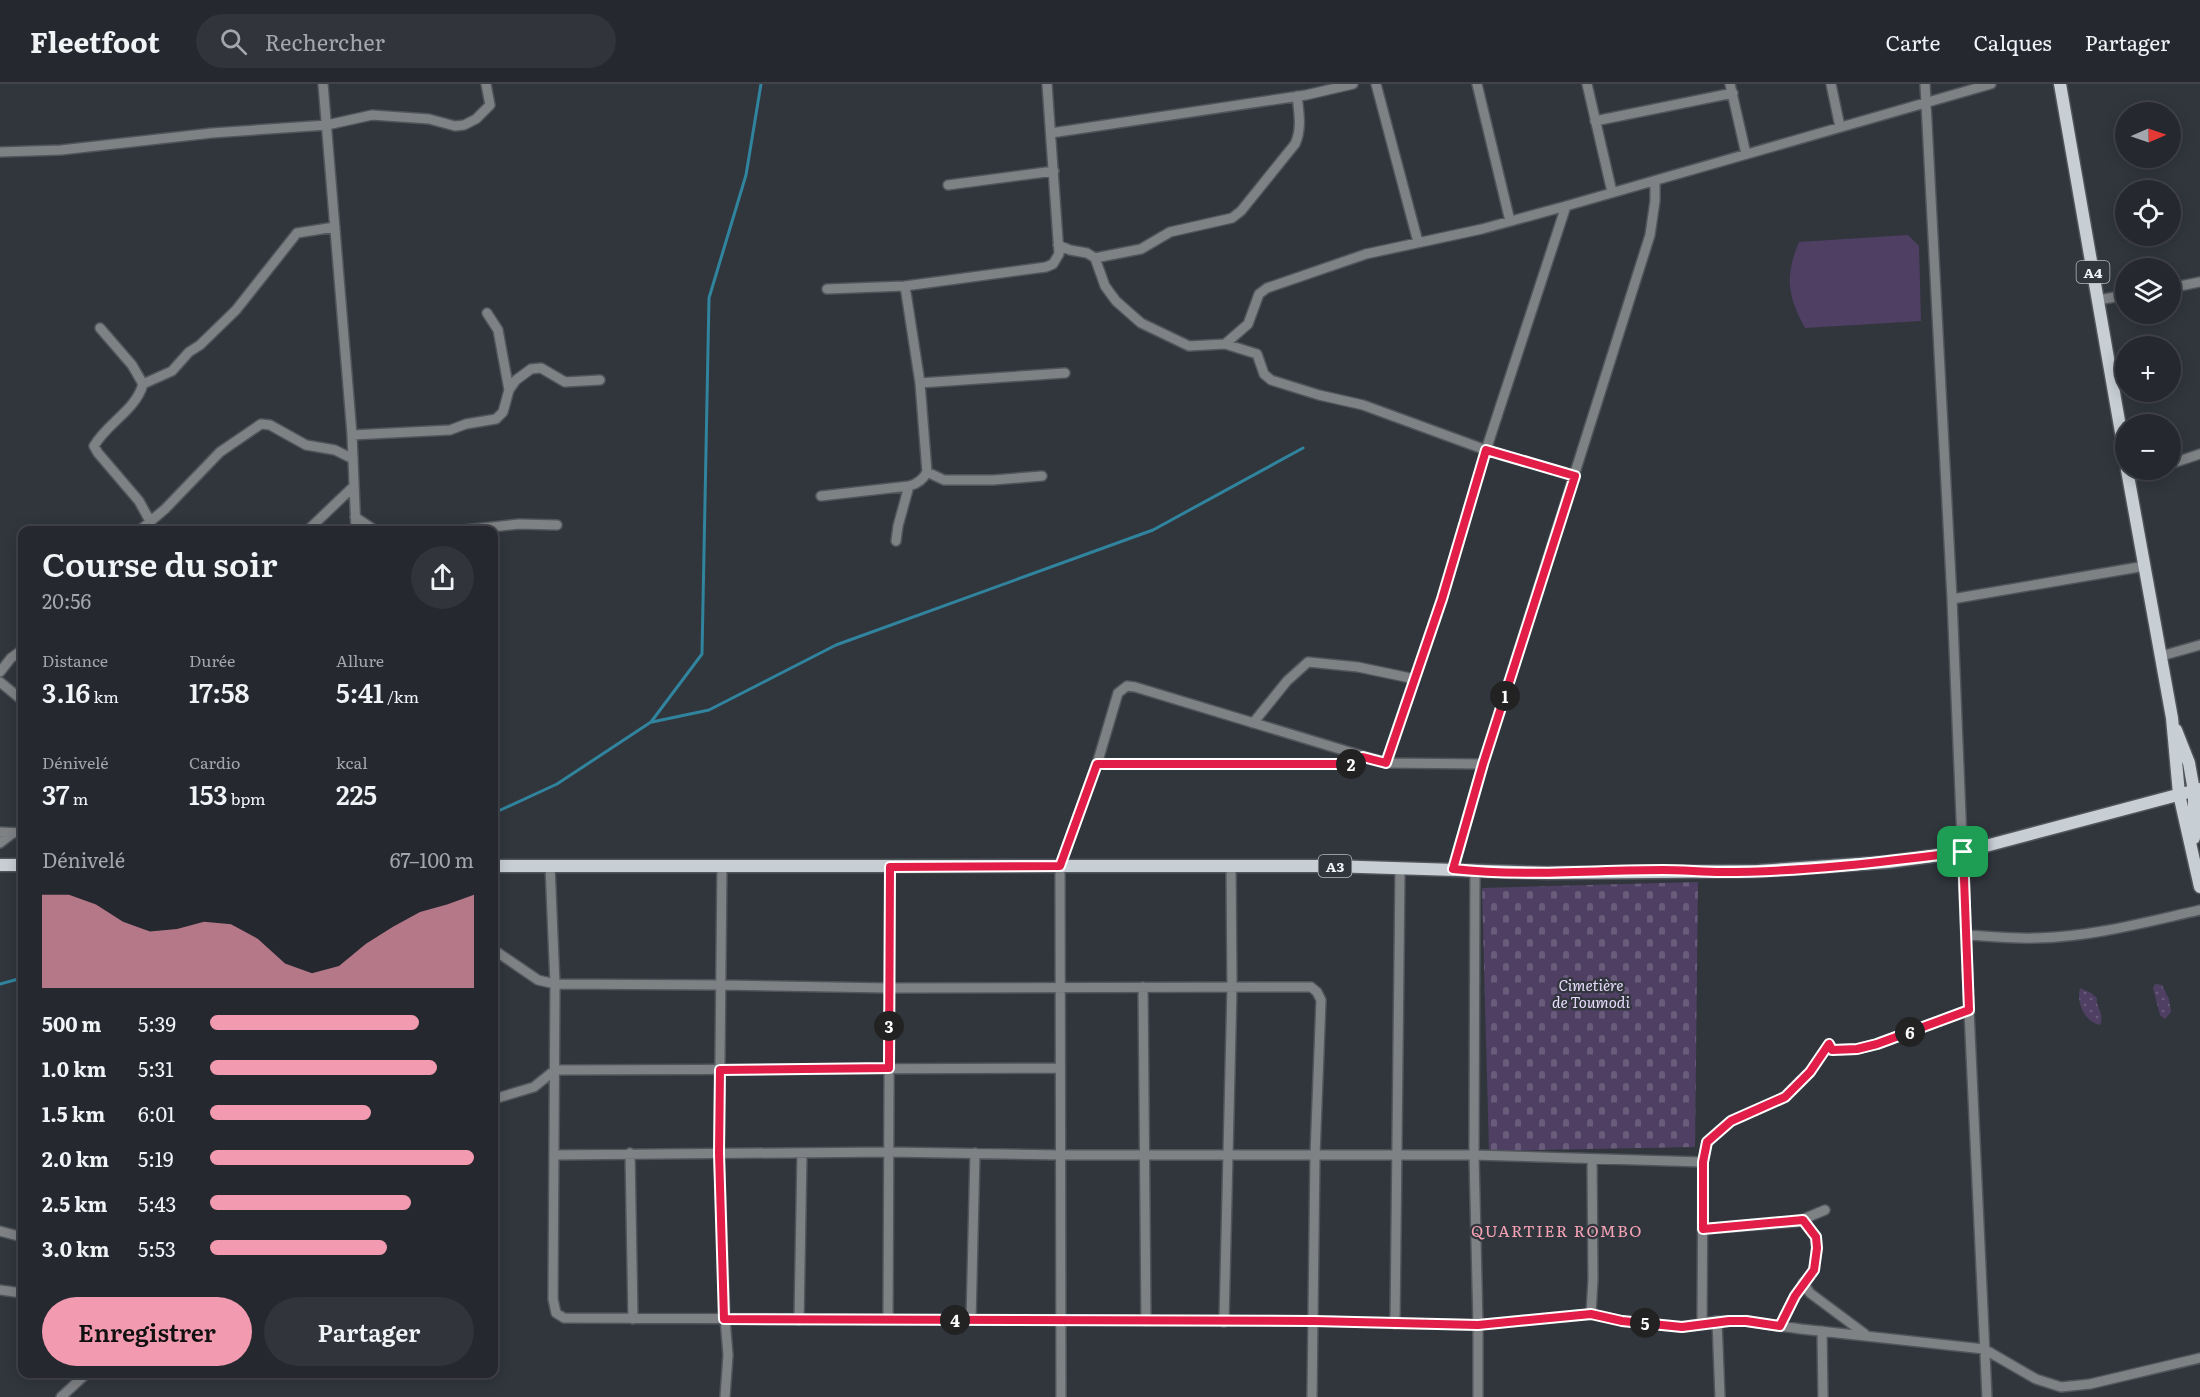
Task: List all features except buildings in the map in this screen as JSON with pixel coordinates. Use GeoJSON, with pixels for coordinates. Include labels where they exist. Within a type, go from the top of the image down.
{"type":"FeatureCollection","features":[{"type":"Feature","properties":{"kind":"main road","name":"A4"},"geometry":{"type":"LineString","coordinates":[[2060,84],[2118,414]]}},
{"type":"Feature","properties":{"kind":"main road"},"geometry":{"type":"LineString","coordinates":[[2129,480],[2172,718],[2178,794],[2200,887]]}},
{"type":"Feature","properties":{"kind":"main road"},"geometry":{"type":"LineString","coordinates":[[2172,718],[2197,790],[2193,852]]}},
{"type":"Feature","properties":{"kind":"main road","name":"A3"},"geometry":{"type":"LineString","coordinates":[[498,867],[1231,866],[1453,869],[1475,872],[1547,873],[1758,871],[1888,862],[1963,852],[2197,790]]}},
{"type":"Feature","properties":{"kind":"main road"},"geometry":{"type":"LineString","coordinates":[[0,865],[18,865]]}},
{"type":"Feature","properties":{"kind":"street"},"geometry":{"type":"LineString","coordinates":[[323,84],[352,435],[356,526]]}},
{"type":"Feature","properties":{"kind":"street"},"geometry":{"type":"LineString","coordinates":[[0,153],[61,150],[212,133],[327,125],[385,115],[429,119],[455,126],[464,125],[476,119],[490,105],[486,84]]}},
{"type":"Feature","properties":{"kind":"street"},"geometry":{"type":"LineString","coordinates":[[827,289],[905,286],[1046,267],[1053,264],[1057,259],[1058,245],[1047,84]]}},
{"type":"Feature","properties":{"kind":"street"},"geometry":{"type":"LineString","coordinates":[[1051,133],[1298,96],[1353,84]]}},
{"type":"Feature","properties":{"kind":"street"},"geometry":{"type":"LineString","coordinates":[[1376,84],[1418,242]]}},
{"type":"Feature","properties":{"kind":"street"},"geometry":{"type":"LineString","coordinates":[[1477,84],[1510,221]]}},
{"type":"Feature","properties":{"kind":"street"},"geometry":{"type":"LineString","coordinates":[[1587,84],[1612,192]]}},
{"type":"Feature","properties":{"kind":"street"},"geometry":{"type":"LineString","coordinates":[[1831,84],[1840,127]]}},
{"type":"Feature","properties":{"kind":"street"},"geometry":{"type":"LineString","coordinates":[[1925,84],[1952,599],[1987,1397]]}},
{"type":"Feature","properties":{"kind":"street"},"geometry":{"type":"LineString","coordinates":[[1225,344],[1248,324],[1259,294],[1266,288],[1366,254],[1566,206],[1991,84]]}},
{"type":"Feature","properties":{"kind":"street"},"geometry":{"type":"LineString","coordinates":[[1595,121],[1731,88],[1746,154]]}},
{"type":"Feature","properties":{"kind":"street"},"geometry":{"type":"LineString","coordinates":[[1095,258],[1141,249],[1170,232],[1232,218],[1295,144],[1300,127],[1298,96]]}},
{"type":"Feature","properties":{"kind":"street"},"geometry":{"type":"LineString","coordinates":[[948,185],[1054,171]]}},
{"type":"Feature","properties":{"kind":"street"},"geometry":{"type":"LineString","coordinates":[[1453,869],[1483,764],[1650,235],[1655,201],[1655,181]]}},
{"type":"Feature","properties":{"kind":"street"},"geometry":{"type":"LineString","coordinates":[[1386,763],[1442,599],[1486,450],[1566,206]]}},
{"type":"Feature","properties":{"kind":"street"},"geometry":{"type":"LineString","coordinates":[[143,384],[172,371],[189,352],[200,345],[236,310],[297,233],[335,227]]}},
{"type":"Feature","properties":{"kind":"street"},"geometry":{"type":"LineString","coordinates":[[1058,245],[1087,253],[1095,258],[1105,286],[1116,301],[1141,323],[1189,346],[1225,344],[1257,354],[1264,374],[1271,380],[1319,395],[1363,405],[1486,450],[1575,476]]}},
{"type":"Feature","properties":{"kind":"street"},"geometry":{"type":"LineString","coordinates":[[2181,286],[2200,282]]}},
{"type":"Feature","properties":{"kind":"street"},"geometry":{"type":"LineString","coordinates":[[821,496],[916,485],[927,472],[920,383],[905,286]]}},
{"type":"Feature","properties":{"kind":"street"},"geometry":{"type":"LineString","coordinates":[[2098,300],[2115,297]]}},
{"type":"Feature","properties":{"kind":"street"},"geometry":{"type":"LineString","coordinates":[[487,313],[498,330],[509,390]]}},
{"type":"Feature","properties":{"kind":"street"},"geometry":{"type":"LineString","coordinates":[[100,328],[132,365],[143,384],[140,395],[100,436],[94,446],[139,501],[150,521]]}},
{"type":"Feature","properties":{"kind":"street"},"geometry":{"type":"LineString","coordinates":[[352,435],[450,430],[466,424],[496,419],[503,412],[509,390],[516,380],[531,369],[541,368],[566,382],[600,380]]}},
{"type":"Feature","properties":{"kind":"street"},"geometry":{"type":"LineString","coordinates":[[920,383],[1065,373]]}},
{"type":"Feature","properties":{"kind":"street"},"geometry":{"type":"LineString","coordinates":[[144,526],[165,509],[220,452],[261,424],[270,425],[306,445],[335,450],[353,459]]}},
{"type":"Feature","properties":{"kind":"street"},"geometry":{"type":"LineString","coordinates":[[2181,460],[2200,454]]}},
{"type":"Feature","properties":{"kind":"street"},"geometry":{"type":"LineString","coordinates":[[927,472],[944,480],[993,480],[1042,476]]}},
{"type":"Feature","properties":{"kind":"street"},"geometry":{"type":"LineString","coordinates":[[312,526],[354,486]]}},
{"type":"Feature","properties":{"kind":"street"},"geometry":{"type":"LineString","coordinates":[[896,541],[909,486]]}},
{"type":"Feature","properties":{"kind":"street"},"geometry":{"type":"LineString","coordinates":[[355,517],[368,526]]}},
{"type":"Feature","properties":{"kind":"street"},"geometry":{"type":"LineString","coordinates":[[498,526],[519,524],[557,525]]}},
{"type":"Feature","properties":{"kind":"street"},"geometry":{"type":"LineString","coordinates":[[1952,599],[2145,566]]}},
{"type":"Feature","properties":{"kind":"street"},"geometry":{"type":"LineString","coordinates":[[2161,656],[2200,645]]}},
{"type":"Feature","properties":{"kind":"street"},"geometry":{"type":"LineString","coordinates":[[0,672],[18,653]]}},
{"type":"Feature","properties":{"kind":"street"},"geometry":{"type":"LineString","coordinates":[[1253,723],[1287,681],[1308,662],[1337,663],[1415,679]]}},
{"type":"Feature","properties":{"kind":"street"},"geometry":{"type":"LineString","coordinates":[[0,682],[18,697]]}},
{"type":"Feature","properties":{"kind":"street"},"geometry":{"type":"LineString","coordinates":[[1061,1397],[1060,866],[1097,764],[1118,693],[1127,686],[1135,687],[1386,763],[1483,764]]}},
{"type":"Feature","properties":{"kind":"street"},"geometry":{"type":"LineString","coordinates":[[1097,764],[1353,764],[1360,762],[1363,757]]}},
{"type":"Feature","properties":{"kind":"street"},"geometry":{"type":"LineString","coordinates":[[0,832],[18,833]]}},
{"type":"Feature","properties":{"kind":"street"},"geometry":{"type":"LineString","coordinates":[[0,843],[18,833]]}},
{"type":"Feature","properties":{"kind":"street"},"geometry":{"type":"LineString","coordinates":[[722,865],[719,1153],[724,1319],[728,1355],[725,1397]]}},
{"type":"Feature","properties":{"kind":"street"},"geometry":{"type":"LineString","coordinates":[[550,866],[555,984],[553,1299],[556,1313],[564,1318],[1314,1321],[1478,1325],[1591,1314],[1622,1321],[1682,1327],[1717,1321],[1746,1321],[1984,1349],[2036,1379],[2061,1387],[2090,1384],[2200,1358]]}},
{"type":"Feature","properties":{"kind":"street"},"geometry":{"type":"LineString","coordinates":[[1224,1322],[1232,987],[1231,866]]}},
{"type":"Feature","properties":{"kind":"street"},"geometry":{"type":"LineString","coordinates":[[888,1320],[890,867]]}},
{"type":"Feature","properties":{"kind":"street"},"geometry":{"type":"LineString","coordinates":[[1395,1324],[1400,869]]}},
{"type":"Feature","properties":{"kind":"street"},"geometry":{"type":"LineString","coordinates":[[1475,872],[1473,1155],[1478,1397]]}},
{"type":"Feature","properties":{"kind":"street"},"geometry":{"type":"LineString","coordinates":[[1966,935],[2036,938],[2070,936],[2126,927],[2200,909]]}},
{"type":"Feature","properties":{"kind":"street"},"geometry":{"type":"LineString","coordinates":[[498,953],[538,980],[555,984],[888,988],[1311,987],[1321,1000],[1315,1155],[1312,1397]]}},
{"type":"Feature","properties":{"kind":"street"},"geometry":{"type":"LineString","coordinates":[[1143,987],[1146,1321]]}},
{"type":"Feature","properties":{"kind":"street"},"geometry":{"type":"LineString","coordinates":[[1702,1324],[1703,1162],[1707,1142],[1731,1121],[1785,1097],[1810,1072],[1829,1044],[1832,1050],[1857,1049],[1877,1044],[1969,1010]]}},
{"type":"Feature","properties":{"kind":"street"},"geometry":{"type":"LineString","coordinates":[[498,1098],[534,1087],[555,1070],[1060,1068]]}},
{"type":"Feature","properties":{"kind":"street"},"geometry":{"type":"LineString","coordinates":[[554,1155],[889,1152],[1061,1155],[1473,1155],[1703,1162]]}},
{"type":"Feature","properties":{"kind":"street"},"geometry":{"type":"LineString","coordinates":[[630,1153],[633,1319]]}},
{"type":"Feature","properties":{"kind":"street"},"geometry":{"type":"LineString","coordinates":[[799,1320],[802,1153]]}},
{"type":"Feature","properties":{"kind":"street"},"geometry":{"type":"LineString","coordinates":[[971,1320],[975,1153]]}},
{"type":"Feature","properties":{"kind":"street"},"geometry":{"type":"LineString","coordinates":[[1591,1314],[1592,1160]]}},
{"type":"Feature","properties":{"kind":"street"},"geometry":{"type":"LineString","coordinates":[[1703,1229],[1803,1220],[1825,1210]]}},
{"type":"Feature","properties":{"kind":"street"},"geometry":{"type":"LineString","coordinates":[[1780,1326],[1803,1282],[1813,1272],[1817,1248],[1816,1237],[1803,1220]]}},
{"type":"Feature","properties":{"kind":"street"},"geometry":{"type":"LineString","coordinates":[[0,1232],[18,1236]]}},
{"type":"Feature","properties":{"kind":"street"},"geometry":{"type":"LineString","coordinates":[[1803,1282],[1810,1293],[1867,1336]]}},
{"type":"Feature","properties":{"kind":"street"},"geometry":{"type":"LineString","coordinates":[[0,1290],[18,1292]]}},
{"type":"Feature","properties":{"kind":"street"},"geometry":{"type":"LineString","coordinates":[[1717,1321],[1720,1397]]}},
{"type":"Feature","properties":{"kind":"street"},"geometry":{"type":"LineString","coordinates":[[1822,1331],[1823,1397]]}},
{"type":"Feature","properties":{"kind":"street"},"geometry":{"type":"LineString","coordinates":[[61,1397],[82,1378]]}},
{"type":"Feature","properties":{"kind":"green space"},"geometry":{"type":"Polygon","coordinates":[[[1908,235],[1919,246],[1921,321],[1805,328],[1794,305],[1790,285],[1794,254],[1799,242],[1908,235]]]}},
{"type":"Feature","properties":{"kind":"green space","name":"Cimetière de Toumodi"},"geometry":{"type":"Polygon","coordinates":[[[1698,882],[1695,1147],[1489,1151],[1482,888],[1698,882]]]}},
{"type":"Feature","properties":{"kind":"green space"},"geometry":{"type":"Polygon","coordinates":[[[2155,984],[2162,985],[2169,999],[2171,1012],[2165,1019],[2160,1015],[2153,988],[2155,984]]]}},
{"type":"Feature","properties":{"kind":"green space"},"geometry":{"type":"Polygon","coordinates":[[[2080,988],[2097,998],[2101,1013],[2100,1025],[2090,1020],[2083,1011],[2079,1000],[2080,988]]]}},
{"type":"Feature","properties":{"kind":"waterway"},"geometry":{"type":"LineString","coordinates":[[498,811],[557,784],[651,722],[702,654],[709,298],[746,175],[761,84]]}},
{"type":"Feature","properties":{"kind":"waterway"},"geometry":{"type":"LineString","coordinates":[[652,722],[709,710],[836,645],[1153,530],[1303,448]]}},
{"type":"Feature","properties":{"kind":"waterway"},"geometry":{"type":"LineString","coordinates":[[0,984],[18,979]]}},
{"type":"Feature","properties":{"kind":"district","name":"QUARTIER ROMBO"},"geometry":{"type":"Point","coordinates":[1557,1230]}},
{"type":"Feature","properties":{"kind":"route"},"geometry":{"type":"LineString","coordinates":[[1486,450],[1575,476],[1483,764],[1453,869],[1475,872],[1547,873],[1663,870],[1758,871],[1888,862],[1963,852],[1969,1010],[1877,1044],[1857,1049],[1832,1050],[1829,1044],[1810,1072],[1785,1097],[1731,1121],[1707,1142],[1703,1162],[1703,1229],[1803,1220],[1816,1237],[1817,1248],[1813,1272],[1803,1282],[1780,1326],[1746,1321],[1717,1321],[1682,1327],[1622,1321],[1591,1314],[1478,1325],[1314,1321],[724,1319],[719,1153],[720,1070],[889,1068],[890,867],[1060,866],[1097,764],[1257,766],[1358,764],[1363,757],[1386,763],[1442,599],[1486,450]]}}]}
